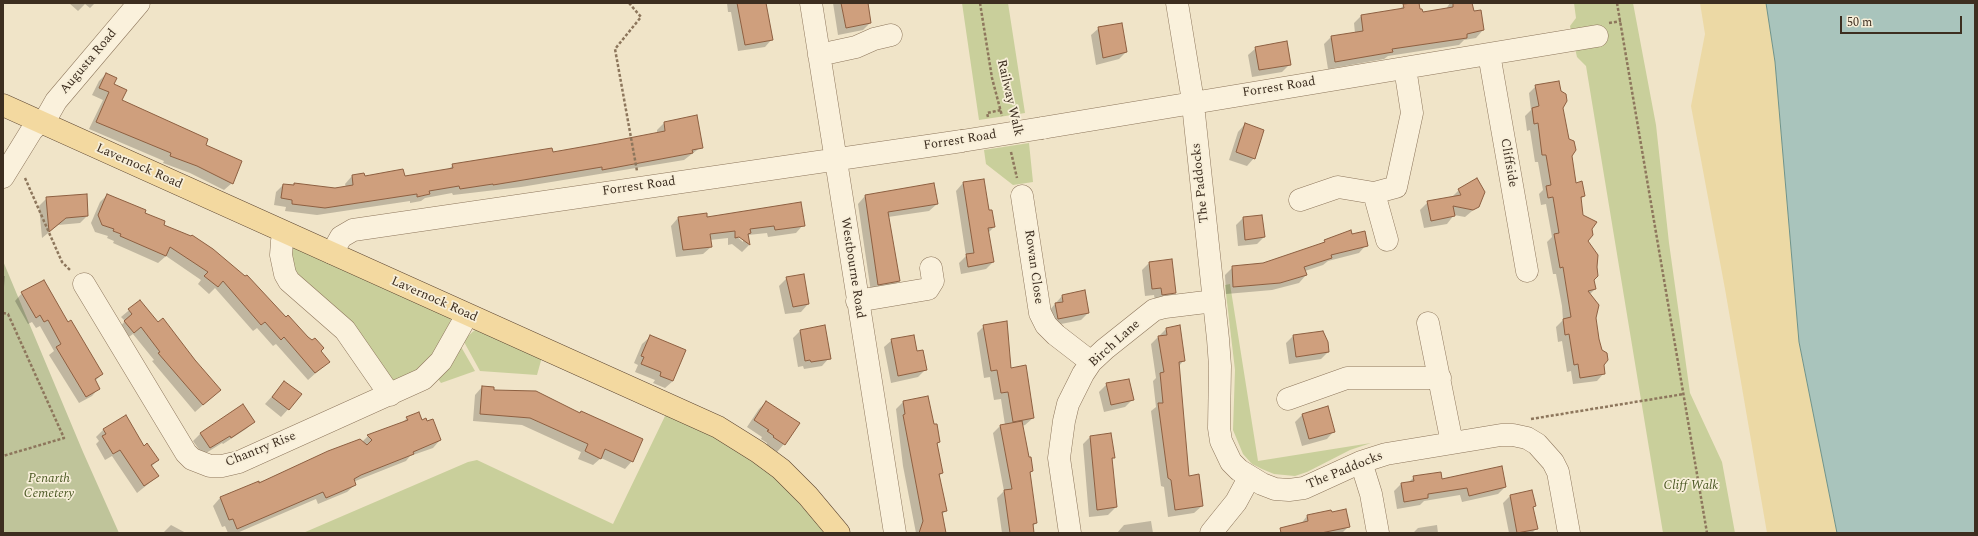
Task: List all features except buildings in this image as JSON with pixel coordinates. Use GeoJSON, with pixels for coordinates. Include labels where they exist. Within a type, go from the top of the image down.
{"type":"FeatureCollection","features":[{"type":"Feature","properties":{"kind":"main road","name":"Lavernock Road"},"geometry":{"type":"LineString","coordinates":[[3,105],[704,421],[734,436],[758,452],[786,475],[808,496],[839,533]]}},
{"type":"Feature","properties":{"kind":"street","name":"Augusta Road"},"geometry":{"type":"LineString","coordinates":[[3,177],[32,130],[48,116],[56,101],[139,3]]}},
{"type":"Feature","properties":{"kind":"street","name":"Westbourne Road"},"geometry":{"type":"LineString","coordinates":[[811,3],[857,301],[895,533]]}},
{"type":"Feature","properties":{"kind":"street","name":"The Paddocks"},"geometry":{"type":"LineString","coordinates":[[1177,3],[1192,104],[1214,301],[1220,366],[1218,414],[1221,441],[1231,462],[1249,478],[1275,489],[1289,490],[1304,488],[1361,462],[1386,454],[1501,434],[1528,438],[1537,444],[1553,462],[1558,472],[1569,533]]}},
{"type":"Feature","properties":{"kind":"street"},"geometry":{"type":"LineString","coordinates":[[819,55],[856,47],[874,39],[891,35]]}},
{"type":"Feature","properties":{"kind":"street","name":"Forrest Road"},"geometry":{"type":"LineString","coordinates":[[332,253],[341,237],[353,230],[962,141],[1597,36]]}},
{"type":"Feature","properties":{"kind":"street","name":"Cliffside"},"geometry":{"type":"LineString","coordinates":[[1489,54],[1527,271]]}},
{"type":"Feature","properties":{"kind":"street"},"geometry":{"type":"LineString","coordinates":[[1300,200],[1338,187],[1374,193],[1396,187],[1412,113],[1405,68]]}},
{"type":"Feature","properties":{"kind":"street"},"geometry":{"type":"LineString","coordinates":[[1374,193],[1387,240]]}},
{"type":"Feature","properties":{"kind":"street","name":"Rowan Close"},"geometry":{"type":"LineString","coordinates":[[1022,196],[1040,314],[1046,325],[1056,335],[1092,362]]}},
{"type":"Feature","properties":{"kind":"street"},"geometry":{"type":"LineString","coordinates":[[286,233],[282,241],[281,255],[285,274],[289,281],[345,330],[390,395]]}},
{"type":"Feature","properties":{"kind":"street"},"geometry":{"type":"LineString","coordinates":[[857,301],[928,289],[933,282],[931,268]]}},
{"type":"Feature","properties":{"kind":"street","name":"Chantry Rise"},"geometry":{"type":"LineString","coordinates":[[84,284],[186,453],[200,463],[210,466],[222,466],[239,462],[423,379],[445,356],[467,315]]}},
{"type":"Feature","properties":{"kind":"street","name":"Birch Lane"},"geometry":{"type":"LineString","coordinates":[[1070,533],[1060,470],[1060,441],[1068,404],[1079,381],[1092,362],[1154,310],[1165,307],[1214,301]]}},
{"type":"Feature","properties":{"kind":"street"},"geometry":{"type":"LineString","coordinates":[[1428,323],[1452,443]]}},
{"type":"Feature","properties":{"kind":"street"},"geometry":{"type":"LineString","coordinates":[[1288,399],[1347,378],[1440,378]]}},
{"type":"Feature","properties":{"kind":"street"},"geometry":{"type":"LineString","coordinates":[[1361,462],[1370,494],[1378,533]]}},
{"type":"Feature","properties":{"kind":"street"},"geometry":{"type":"LineString","coordinates":[[1211,533],[1236,502],[1249,478]]}},
{"type":"Feature","properties":{"kind":"path"},"geometry":{"type":"LineString","coordinates":[[628,3],[641,17],[615,49],[640,187]]}},
{"type":"Feature","properties":{"kind":"path","name":"Railway Walk"},"geometry":{"type":"LineString","coordinates":[[980,3],[992,78],[1004,123]]}},
{"type":"Feature","properties":{"kind":"path"},"geometry":{"type":"LineString","coordinates":[[1617,3],[1707,533]]}},
{"type":"Feature","properties":{"kind":"path","name":"Railway Walk"},"geometry":{"type":"LineString","coordinates":[[1009,145],[1022,196]]}},
{"type":"Feature","properties":{"kind":"path"},"geometry":{"type":"LineString","coordinates":[[16,156],[62,262],[84,284]]}},
{"type":"Feature","properties":{"kind":"path"},"geometry":{"type":"LineString","coordinates":[[3,313],[8,314],[64,438],[3,456]]}},
{"type":"Feature","properties":{"kind":"path"},"geometry":{"type":"LineString","coordinates":[[1513,435],[1520,421],[1684,394]]}},
{"type":"Feature","properties":{"kind":"green space"},"geometry":{"type":"Polygon","coordinates":[[[962,3],[1008,3],[1025,113],[979,120],[962,3]]]}},
{"type":"Feature","properties":{"kind":"green space","name":"Cliff Walk"},"geometry":{"type":"Polygon","coordinates":[[[1574,3],[1633,3],[1656,125],[1669,243],[1690,393],[1722,462],[1735,533],[1663,533],[1586,66],[1577,57],[1570,26],[1576,18],[1574,3]]]}},
{"type":"Feature","properties":{"kind":"green space"},"geometry":{"type":"Polygon","coordinates":[[[1029,143],[1033,182],[1013,185],[986,164],[984,150],[1029,143]]]}},
{"type":"Feature","properties":{"kind":"green space"},"geometry":{"type":"Polygon","coordinates":[[[294,247],[448,315],[451,320],[425,370],[394,381],[387,376],[295,278],[290,250],[294,247]]]}},
{"type":"Feature","properties":{"kind":"green space","name":"Penarth Cemetery"},"geometry":{"type":"Polygon","coordinates":[[[3,261],[83,452],[119,533],[3,533],[3,261]]]}},
{"type":"Feature","properties":{"kind":"green space"},"geometry":{"type":"Polygon","coordinates":[[[1230,284],[1258,461],[1371,443],[1350,450],[1307,472],[1295,476],[1274,474],[1262,469],[1252,464],[1243,454],[1233,430],[1235,370],[1225,285],[1230,284]]]}},
{"type":"Feature","properties":{"kind":"green space"},"geometry":{"type":"Polygon","coordinates":[[[475,330],[542,357],[537,375],[480,371],[463,340],[475,330]]]}},
{"type":"Feature","properties":{"kind":"green space"},"geometry":{"type":"Polygon","coordinates":[[[460,345],[475,371],[441,383],[436,376],[460,345]]]}},
{"type":"Feature","properties":{"kind":"green space"},"geometry":{"type":"Polygon","coordinates":[[[666,414],[724,441],[753,460],[777,479],[826,533],[303,533],[468,462],[477,460],[613,524],[666,414]]]}},
{"type":"Feature","properties":{"kind":"sand"},"geometry":{"type":"Polygon","coordinates":[[[1700,3],[1766,3],[1775,62],[1799,342],[1837,533],[1767,533],[1725,289],[1691,106],[1705,34],[1700,3]]]}},
{"type":"Feature","properties":{"kind":"water"},"geometry":{"type":"Polygon","coordinates":[[[1766,3],[1975,3],[1975,533],[1837,533],[1799,342],[1775,62],[1766,3]]]}}]}
